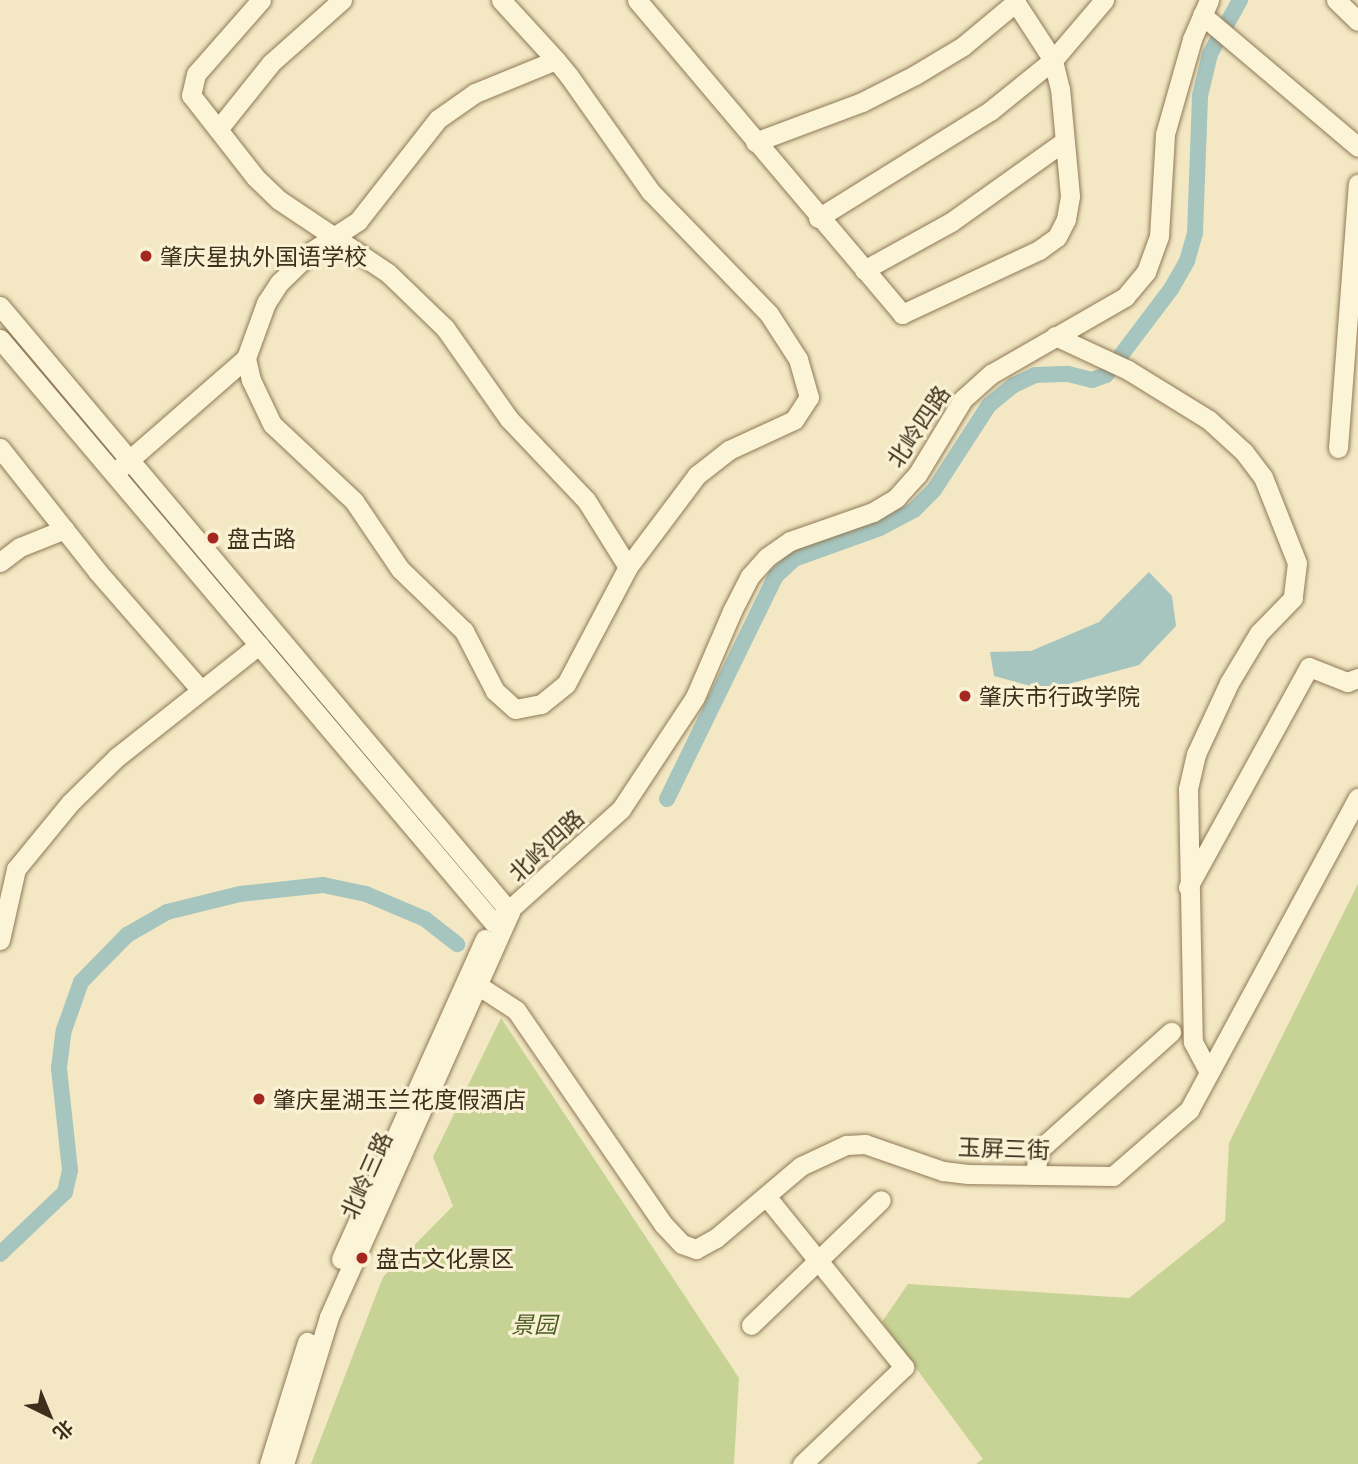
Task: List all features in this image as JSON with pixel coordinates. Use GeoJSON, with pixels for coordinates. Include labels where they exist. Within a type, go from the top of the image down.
{"type":"FeatureCollection","features":[{"type":"Feature","properties":{"kind":"street"},"geometry":{"type":"LineString","coordinates":[[261,0],[190,85],[191,95],[255,177],[279,200],[388,273],[445,327],[509,419],[586,500],[628,567]]}},
{"type":"Feature","properties":{"kind":"street"},"geometry":{"type":"LineString","coordinates":[[219,128],[271,63],[342,0]]}},
{"type":"Feature","properties":{"kind":"street"},"geometry":{"type":"LineString","coordinates":[[246,358],[251,380],[272,424],[354,501],[400,569],[464,631],[495,691],[515,709],[541,704],[566,684],[628,567],[711,461],[778,430],[805,409],[807,382],[768,314],[650,191],[556,60],[501,0]]}},
{"type":"Feature","properties":{"kind":"street"},"geometry":{"type":"LineString","coordinates":[[637,0],[818,218],[902,314],[1039,250],[1057,237],[1066,219],[1070,196],[1053,60],[1015,1],[963,46],[915,75],[862,102],[755,142]]}},
{"type":"Feature","properties":{"kind":"street"},"geometry":{"type":"LineString","coordinates":[[818,218],[961,131],[1053,60],[1104,0]]}},
{"type":"Feature","properties":{"kind":"street"},"geometry":{"type":"LineString","coordinates":[[1336,0],[1358,21]]}},
{"type":"Feature","properties":{"kind":"street"},"geometry":{"type":"LineString","coordinates":[[1209,13],[1235,40],[1358,147]]}},
{"type":"Feature","properties":{"kind":"street","name":"北岭四路"},"geometry":{"type":"LineString","coordinates":[[493,922],[510,912],[621,809],[656,762],[695,696],[750,576],[768,557],[790,541],[873,512],[896,498],[917,475],[963,399],[991,374],[1125,297],[1146,272],[1159,236],[1165,134],[1209,13]]}},
{"type":"Feature","properties":{"kind":"street"},"geometry":{"type":"LineString","coordinates":[[113,473],[246,358],[266,303],[279,283],[312,251],[338,237],[384,192],[446,112],[475,93],[556,60]]}},
{"type":"Feature","properties":{"kind":"street"},"geometry":{"type":"LineString","coordinates":[[864,270],[951,222],[1063,142]]}},
{"type":"Feature","properties":{"kind":"street"},"geometry":{"type":"LineString","coordinates":[[1338,448],[1358,184]]}},
{"type":"Feature","properties":{"kind":"street"},"geometry":{"type":"LineString","coordinates":[[0,306],[510,912]]}},
{"type":"Feature","properties":{"kind":"street"},"geometry":{"type":"LineString","coordinates":[[1055,336],[1128,370],[1209,420],[1244,452],[1263,477],[1297,563],[1293,598],[1245,654],[1196,754],[1185,814],[1193,1042],[1209,1072]]}},
{"type":"Feature","properties":{"kind":"street"},"geometry":{"type":"LineString","coordinates":[[0,339],[493,922]]}},
{"type":"Feature","properties":{"kind":"street"},"geometry":{"type":"LineString","coordinates":[[0,448],[200,689]]}},
{"type":"Feature","properties":{"kind":"street"},"geometry":{"type":"LineString","coordinates":[[0,562],[20,547],[65,529]]}},
{"type":"Feature","properties":{"kind":"street"},"geometry":{"type":"LineString","coordinates":[[0,940],[16,869],[39,838],[117,757],[259,645]]}},
{"type":"Feature","properties":{"kind":"street"},"geometry":{"type":"LineString","coordinates":[[1188,887],[1309,667],[1347,682],[1358,678]]}},
{"type":"Feature","properties":{"kind":"street"},"geometry":{"type":"LineString","coordinates":[[320,718],[336,705]]}},
{"type":"Feature","properties":{"kind":"street","name":"玉屏三街"},"geometry":{"type":"LineString","coordinates":[[479,986],[516,1010],[548,1053],[594,1129],[682,1244],[704,1247],[801,1166],[846,1145],[865,1144],[943,1171],[1113,1176],[1189,1110],[1358,798]]}},
{"type":"Feature","properties":{"kind":"street","name":"北岭三路"},"geometry":{"type":"LineString","coordinates":[[284,1464],[329,1317],[510,912]]}},
{"type":"Feature","properties":{"kind":"street","name":"北岭三路"},"geometry":{"type":"LineString","coordinates":[[269,1464],[316,1317],[378,1171],[493,922]]}},
{"type":"Feature","properties":{"kind":"street"},"geometry":{"type":"LineString","coordinates":[[1034,1175],[1040,1149],[1171,1032]]}},
{"type":"Feature","properties":{"kind":"street"},"geometry":{"type":"LineString","coordinates":[[766,1196],[821,1260],[904,1367],[802,1464]]}},
{"type":"Feature","properties":{"kind":"street"},"geometry":{"type":"LineString","coordinates":[[751,1325],[881,1200]]}},
{"type":"Feature","properties":{"kind":"green space"},"geometry":{"type":"Polygon","coordinates":[[[1358,884],[1358,1464],[976,1464],[983,1459],[882,1322],[908,1284],[1129,1298],[1225,1221],[1229,1143],[1358,884]]]}},
{"type":"Feature","properties":{"kind":"green space","name":"景园"},"geometry":{"type":"Polygon","coordinates":[[[501,1018],[739,1378],[734,1464],[311,1464],[383,1277],[453,1206],[433,1157],[501,1018]]]}},
{"type":"Feature","properties":{"kind":"water"},"geometry":{"type":"Polygon","coordinates":[[[1149,572],[1172,596],[1176,626],[1139,665],[1046,690],[994,676],[990,652],[1031,651],[1099,622],[1149,572]]]}},
{"type":"Feature","properties":{"kind":"waterway"},"geometry":{"type":"LineString","coordinates":[[667,799],[776,576],[794,559],[880,528],[914,510],[934,490],[989,405],[1014,385],[1035,375],[1068,374],[1092,380],[1106,375],[1171,289],[1187,261],[1195,233],[1200,96],[1210,54],[1240,0]]}},
{"type":"Feature","properties":{"kind":"waterway"},"geometry":{"type":"LineString","coordinates":[[0,1254],[65,1192],[70,1170],[59,1068],[64,1030],[81,982],[127,935],[167,912],[240,894],[323,885],[366,894],[425,919],[457,944]]}},
{"type":"Feature","properties":{"kind":"place","name":"肇庆星执外国语学校"},"geometry":{"type":"Point","coordinates":[146,256]}},
{"type":"Feature","properties":{"kind":"place","name":"盘古路"},"geometry":{"type":"Point","coordinates":[213,538]}},
{"type":"Feature","properties":{"kind":"place","name":"肇庆市行政学院"},"geometry":{"type":"Point","coordinates":[965,696]}},
{"type":"Feature","properties":{"kind":"place","name":"肇庆星湖玉兰花度假酒店"},"geometry":{"type":"Point","coordinates":[259,1099]}},
{"type":"Feature","properties":{"kind":"place","name":"盘古文化景区"},"geometry":{"type":"Point","coordinates":[362,1258]}}]}
